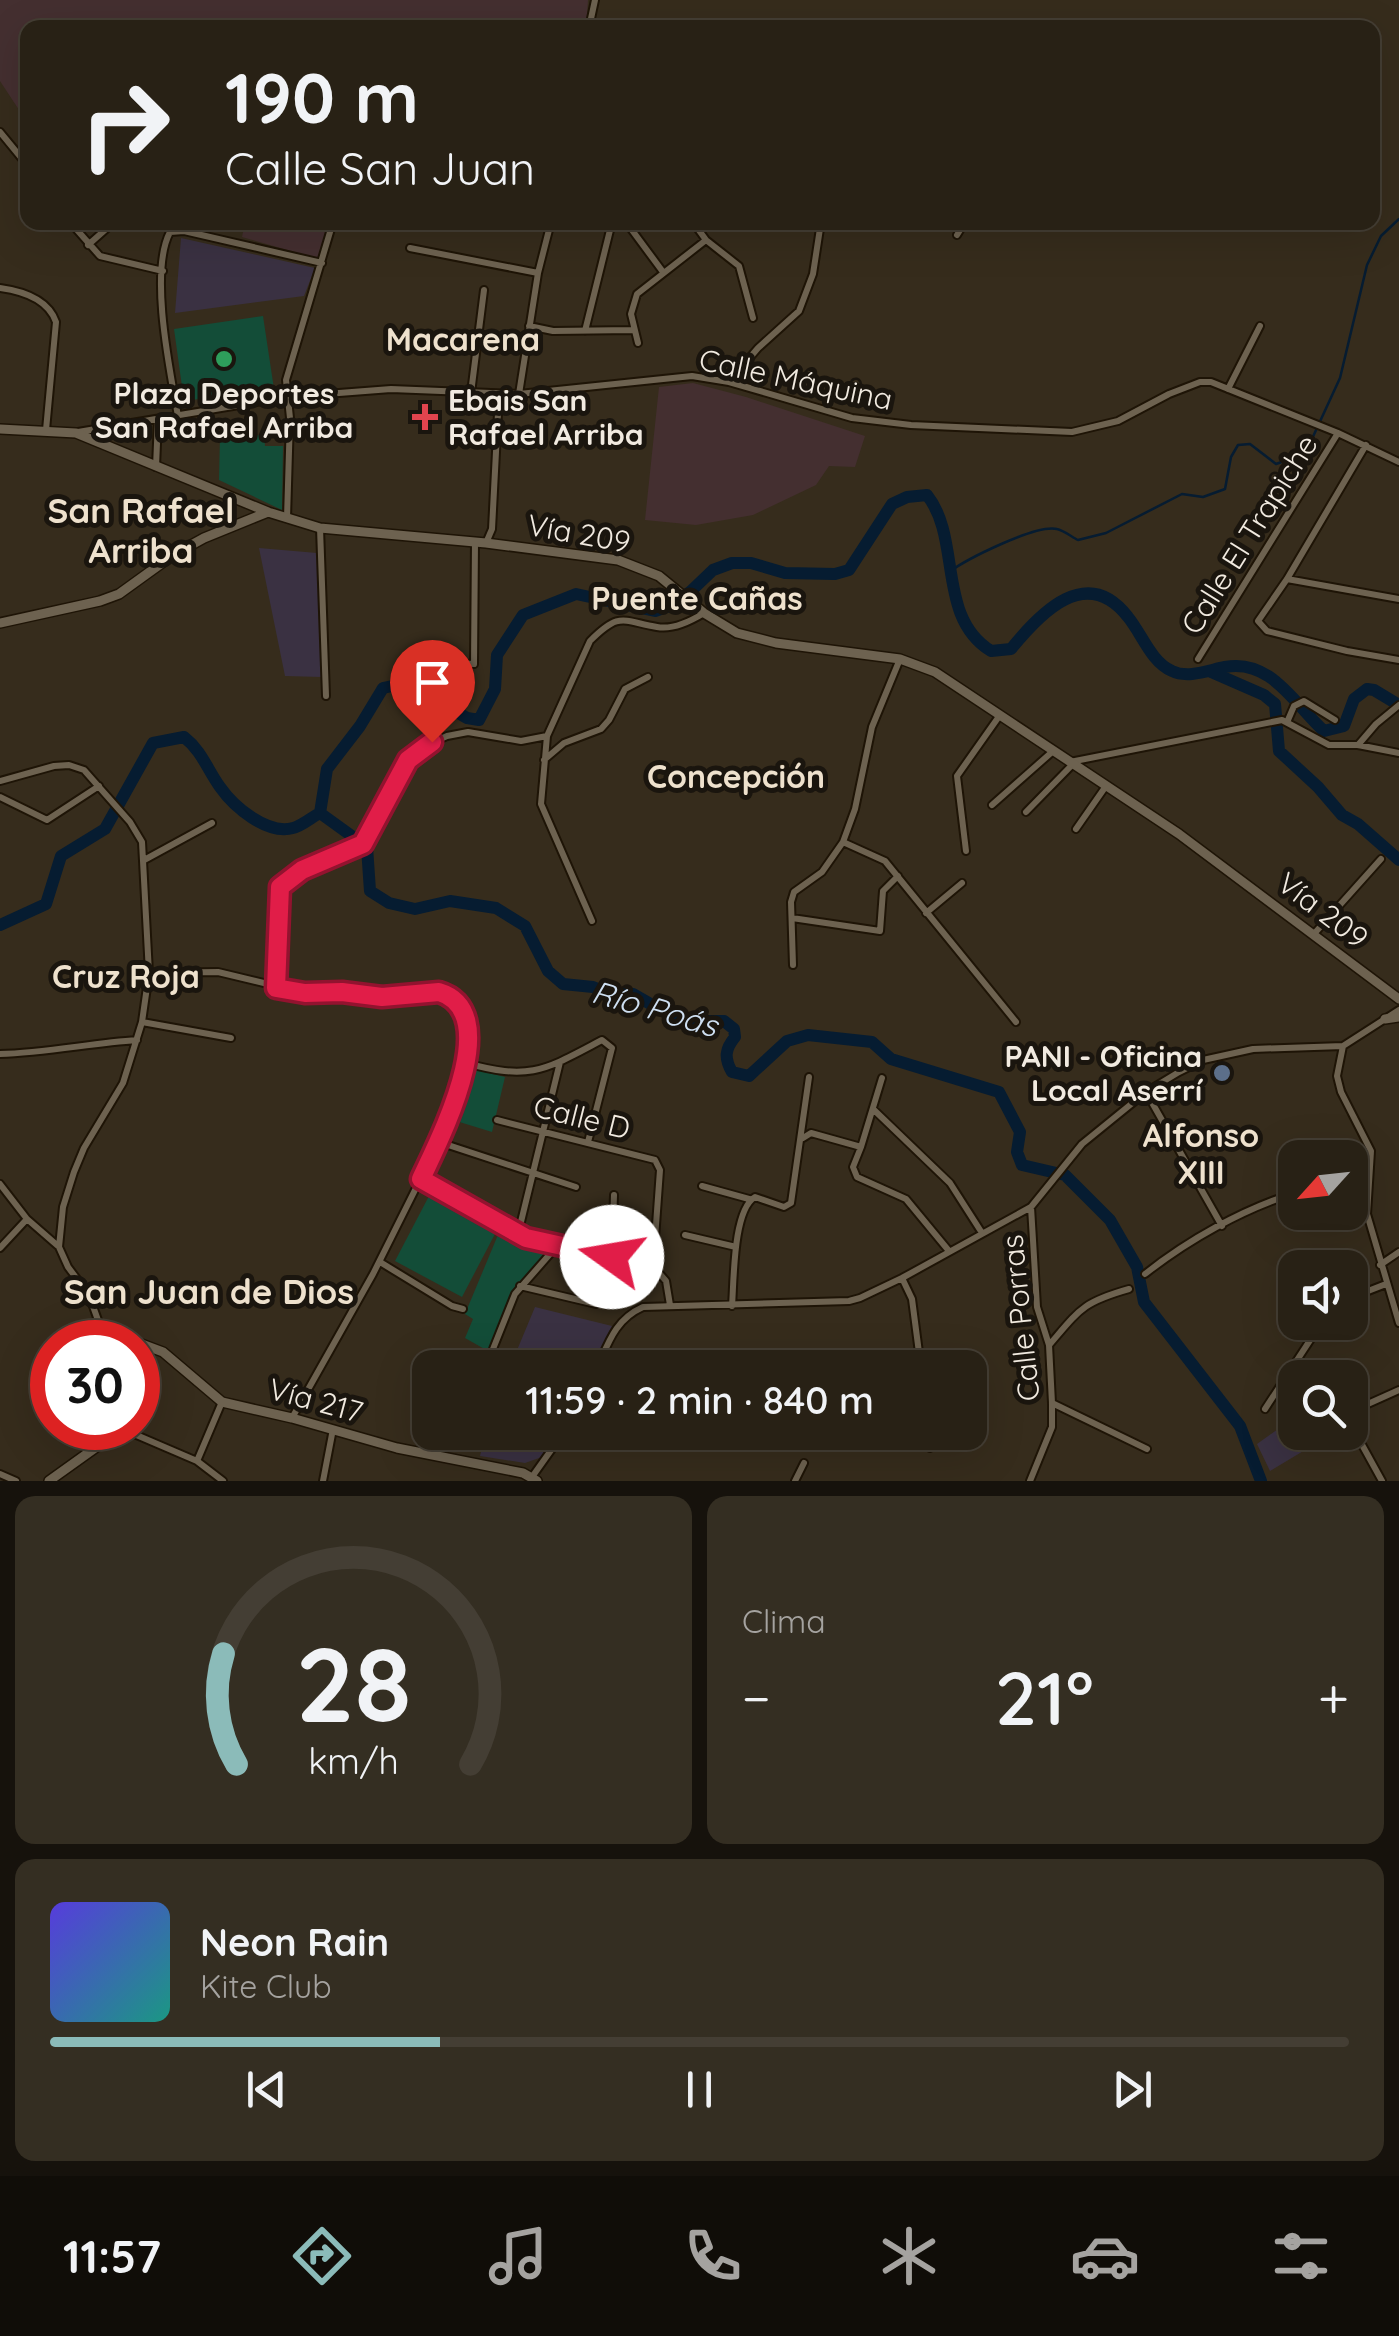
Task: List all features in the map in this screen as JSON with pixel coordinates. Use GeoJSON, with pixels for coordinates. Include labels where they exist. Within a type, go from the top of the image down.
{"type":"FeatureCollection","features":[{"type":"Feature","properties":{"kind":"main road","name":"Vía 209"},"geometry":{"type":"LineString","coordinates":[[0,429],[76,433],[237,500],[320,528],[480,542],[618,560],[659,576],[737,634],[776,644],[900,659],[935,672],[1195,846],[1399,999]]}},
{"type":"Feature","properties":{"kind":"main road"},"geometry":{"type":"LineString","coordinates":[[237,500],[242,508],[242,522]]}},
{"type":"Feature","properties":{"kind":"main road"},"geometry":{"type":"LineString","coordinates":[[0,623],[119,594],[173,555],[268,512]]}},
{"type":"Feature","properties":{"kind":"main road"},"geometry":{"type":"LineString","coordinates":[[1385,1019],[1399,1014]]}},
{"type":"Feature","properties":{"kind":"main road","name":"Vía 217"},"geometry":{"type":"LineString","coordinates":[[160,1351],[222,1402],[534,1479]]}},
{"type":"Feature","properties":{"kind":"main road"},"geometry":{"type":"LineString","coordinates":[[50,1481],[92,1450]]}},
{"type":"Feature","properties":{"kind":"street"},"geometry":{"type":"LineString","coordinates":[[0,132],[20,156]]}},
{"type":"Feature","properties":{"kind":"street"},"geometry":{"type":"LineString","coordinates":[[76,230],[88,245],[108,259],[163,272]]}},
{"type":"Feature","properties":{"kind":"street"},"geometry":{"type":"LineString","coordinates":[[88,245],[105,230]]}},
{"type":"Feature","properties":{"kind":"street"},"geometry":{"type":"LineString","coordinates":[[178,416],[162,329],[168,235],[177,230],[322,263]]}},
{"type":"Feature","properties":{"kind":"street"},"geometry":{"type":"LineString","coordinates":[[287,518],[290,418],[286,380],[332,230]]}},
{"type":"Feature","properties":{"kind":"street"},"geometry":{"type":"LineString","coordinates":[[518,394],[548,230]]}},
{"type":"Feature","properties":{"kind":"street"},"geometry":{"type":"LineString","coordinates":[[585,331],[610,230]]}},
{"type":"Feature","properties":{"kind":"street"},"geometry":{"type":"LineString","coordinates":[[632,230],[662,272]]}},
{"type":"Feature","properties":{"kind":"street"},"geometry":{"type":"LineString","coordinates":[[699,230],[739,266],[753,318]]}},
{"type":"Feature","properties":{"kind":"street"},"geometry":{"type":"LineString","coordinates":[[729,382],[798,310],[813,274],[820,230]]}},
{"type":"Feature","properties":{"kind":"street"},"geometry":{"type":"LineString","coordinates":[[957,235],[960,230]]}},
{"type":"Feature","properties":{"kind":"street"},"geometry":{"type":"LineString","coordinates":[[638,343],[631,314],[634,301],[662,272],[706,240]]}},
{"type":"Feature","properties":{"kind":"street"},"geometry":{"type":"LineString","coordinates":[[410,248],[538,273]]}},
{"type":"Feature","properties":{"kind":"street"},"geometry":{"type":"LineString","coordinates":[[0,288],[35,298],[54,315],[46,430]]}},
{"type":"Feature","properties":{"kind":"street"},"geometry":{"type":"LineString","coordinates":[[470,393],[484,290]]}},
{"type":"Feature","properties":{"kind":"street"},"geometry":{"type":"LineString","coordinates":[[528,326],[633,330]]}},
{"type":"Feature","properties":{"kind":"street"},"geometry":{"type":"LineString","coordinates":[[1228,389],[1260,326]]}},
{"type":"Feature","properties":{"kind":"street","name":"Calle Máquina"},"geometry":{"type":"LineString","coordinates":[[76,433],[287,397],[391,389],[518,394],[692,376],[729,382],[852,418],[911,425],[1072,432],[1118,421],[1200,382],[1211,382],[1338,432],[1399,462]]}},
{"type":"Feature","properties":{"kind":"street"},"geometry":{"type":"LineString","coordinates":[[431,662],[474,664],[480,542],[492,529],[499,394]]}},
{"type":"Feature","properties":{"kind":"street"},"geometry":{"type":"LineString","coordinates":[[156,467],[158,419]]}},
{"type":"Feature","properties":{"kind":"street","name":"Calle El Trapiche"},"geometry":{"type":"LineString","coordinates":[[1198,659],[1338,432]]}},
{"type":"Feature","properties":{"kind":"street"},"geometry":{"type":"LineString","coordinates":[[1366,445],[1287,578],[1258,618],[1264,629],[1399,660]]}},
{"type":"Feature","properties":{"kind":"street"},"geometry":{"type":"LineString","coordinates":[[320,528],[326,696]]}},
{"type":"Feature","properties":{"kind":"street"},"geometry":{"type":"LineString","coordinates":[[1287,578],[1399,599]]}},
{"type":"Feature","properties":{"kind":"street"},"geometry":{"type":"LineString","coordinates":[[592,922],[542,804],[547,736],[590,641],[602,629],[620,620],[660,628],[689,622],[704,613]]}},
{"type":"Feature","properties":{"kind":"street"},"geometry":{"type":"LineString","coordinates":[[793,965],[794,892],[822,872],[843,842],[855,809],[872,727],[900,659]]}},
{"type":"Feature","properties":{"kind":"street"},"geometry":{"type":"LineString","coordinates":[[543,760],[564,743],[601,728],[610,720],[626,689],[648,677]]}},
{"type":"Feature","properties":{"kind":"street"},"geometry":{"type":"LineString","coordinates":[[1285,720],[1294,706],[1304,701],[1334,720]]}},
{"type":"Feature","properties":{"kind":"street"},"geometry":{"type":"LineString","coordinates":[[1358,745],[1395,708]]}},
{"type":"Feature","properties":{"kind":"street"},"geometry":{"type":"LineString","coordinates":[[966,852],[957,776],[1000,715]]}},
{"type":"Feature","properties":{"kind":"street"},"geometry":{"type":"LineString","coordinates":[[1026,812],[1072,763],[1271,722],[1285,720],[1329,745],[1358,745],[1399,753]]}},
{"type":"Feature","properties":{"kind":"street"},"geometry":{"type":"LineString","coordinates":[[276,988],[280,887],[302,870],[334,854],[356,850],[368,837],[408,760],[422,747],[468,732],[521,740],[547,736]]}},
{"type":"Feature","properties":{"kind":"street"},"geometry":{"type":"LineString","coordinates":[[992,804],[1052,752]]}},
{"type":"Feature","properties":{"kind":"street"},"geometry":{"type":"LineString","coordinates":[[0,781],[54,766],[70,765],[84,770],[130,822],[142,842],[146,859],[149,972],[142,1022],[124,1083],[84,1148],[63,1207],[60,1247],[68,1267],[89,1296],[97,1320]]}},
{"type":"Feature","properties":{"kind":"street"},"geometry":{"type":"LineString","coordinates":[[0,797],[47,820],[99,786]]}},
{"type":"Feature","properties":{"kind":"street"},"geometry":{"type":"LineString","coordinates":[[1076,829],[1106,786]]}},
{"type":"Feature","properties":{"kind":"street"},"geometry":{"type":"LineString","coordinates":[[146,859],[212,822]]}},
{"type":"Feature","properties":{"kind":"street"},"geometry":{"type":"LineString","coordinates":[[843,842],[885,862],[1016,1022]]}},
{"type":"Feature","properties":{"kind":"street"},"geometry":{"type":"LineString","coordinates":[[1313,935],[1381,860]]}},
{"type":"Feature","properties":{"kind":"street"},"geometry":{"type":"LineString","coordinates":[[792,918],[880,931],[884,891],[898,876]]}},
{"type":"Feature","properties":{"kind":"street"},"geometry":{"type":"LineString","coordinates":[[926,913],[962,883]]}},
{"type":"Feature","properties":{"kind":"street"},"geometry":{"type":"LineString","coordinates":[[149,972],[218,972],[305,993],[382,997],[439,992],[447,995],[464,1015],[470,1031],[466,1063],[439,1142],[380,1262],[292,1418]]}},
{"type":"Feature","properties":{"kind":"street"},"geometry":{"type":"LineString","coordinates":[[605,1350],[618,1323],[643,1307],[848,1302],[902,1278],[1032,1207],[1082,1144],[1146,1092],[1191,1066],[1253,1048],[1344,1046],[1385,1019]]}},
{"type":"Feature","properties":{"kind":"street"},"geometry":{"type":"LineString","coordinates":[[142,1022],[231,1038]]}},
{"type":"Feature","properties":{"kind":"street"},"geometry":{"type":"LineString","coordinates":[[0,1054],[137,1040]]}},
{"type":"Feature","properties":{"kind":"street"},"geometry":{"type":"LineString","coordinates":[[466,1063],[512,1074],[530,1073],[602,1040],[612,1048],[588,1142]]}},
{"type":"Feature","properties":{"kind":"street"},"geometry":{"type":"LineString","coordinates":[[1344,1046],[1337,1076],[1369,1144],[1367,1214],[1399,1323]]}},
{"type":"Feature","properties":{"kind":"street"},"geometry":{"type":"LineString","coordinates":[[518,1234],[560,1062]]}},
{"type":"Feature","properties":{"kind":"street"},"geometry":{"type":"LineString","coordinates":[[732,1306],[736,1247],[745,1205],[755,1196],[784,1206],[792,1203],[809,1077]]}},
{"type":"Feature","properties":{"kind":"street"},"geometry":{"type":"LineString","coordinates":[[882,1078],[853,1167],[856,1178],[906,1199],[949,1251]]}},
{"type":"Feature","properties":{"kind":"street"},"geometry":{"type":"LineString","coordinates":[[1146,1092],[1222,1226]]}},
{"type":"Feature","properties":{"kind":"street"},"geometry":{"type":"LineString","coordinates":[[873,1109],[950,1184],[982,1233]]}},
{"type":"Feature","properties":{"kind":"street","name":"Calle D"},"geometry":{"type":"LineString","coordinates":[[497,1120],[655,1160],[660,1170],[653,1266]]}},
{"type":"Feature","properties":{"kind":"street"},"geometry":{"type":"LineString","coordinates":[[803,1138],[811,1133],[861,1147]]}},
{"type":"Feature","properties":{"kind":"street"},"geometry":{"type":"LineString","coordinates":[[439,1142],[576,1187]]}},
{"type":"Feature","properties":{"kind":"street"},"geometry":{"type":"LineString","coordinates":[[421,1179],[518,1234],[653,1266],[666,1281],[670,1305]]}},
{"type":"Feature","properties":{"kind":"street"},"geometry":{"type":"LineString","coordinates":[[0,1184],[28,1219],[60,1247]]}},
{"type":"Feature","properties":{"kind":"street"},"geometry":{"type":"LineString","coordinates":[[702,1186],[750,1199]]}},
{"type":"Feature","properties":{"kind":"street"},"geometry":{"type":"LineString","coordinates":[[612,1257],[614,1195]]}},
{"type":"Feature","properties":{"kind":"street"},"geometry":{"type":"LineString","coordinates":[[1145,1274],[1168,1256],[1278,1199]]}},
{"type":"Feature","properties":{"kind":"street","name":"Calle Porras"},"geometry":{"type":"LineString","coordinates":[[1030,1481],[1052,1426],[1049,1345],[1037,1307],[1032,1207]]}},
{"type":"Feature","properties":{"kind":"street"},"geometry":{"type":"LineString","coordinates":[[0,1248],[28,1219]]}},
{"type":"Feature","properties":{"kind":"street"},"geometry":{"type":"LineString","coordinates":[[686,1235],[736,1247]]}},
{"type":"Feature","properties":{"kind":"street"},"geometry":{"type":"LineString","coordinates":[[492,1349],[520,1286],[558,1245]]}},
{"type":"Feature","properties":{"kind":"street"},"geometry":{"type":"LineString","coordinates":[[1380,1265],[1399,1252]]}},
{"type":"Feature","properties":{"kind":"street"},"geometry":{"type":"LineString","coordinates":[[380,1262],[463,1310]]}},
{"type":"Feature","properties":{"kind":"street"},"geometry":{"type":"LineString","coordinates":[[902,1278],[912,1298],[919,1350]]}},
{"type":"Feature","properties":{"kind":"street"},"geometry":{"type":"LineString","coordinates":[[1368,1291],[1386,1284]]}},
{"type":"Feature","properties":{"kind":"street"},"geometry":{"type":"LineString","coordinates":[[520,1286],[596,1304]]}},
{"type":"Feature","properties":{"kind":"street"},"geometry":{"type":"LineString","coordinates":[[1049,1345],[1082,1306],[1129,1289]]}},
{"type":"Feature","properties":{"kind":"street"},"geometry":{"type":"LineString","coordinates":[[1265,1408],[1310,1340]]}},
{"type":"Feature","properties":{"kind":"street"},"geometry":{"type":"LineString","coordinates":[[1368,1404],[1399,1390]]}},
{"type":"Feature","properties":{"kind":"street"},"geometry":{"type":"LineString","coordinates":[[197,1461],[222,1402]]}},
{"type":"Feature","properties":{"kind":"street"},"geometry":{"type":"LineString","coordinates":[[1052,1403],[1147,1449]]}},
{"type":"Feature","properties":{"kind":"street"},"geometry":{"type":"LineString","coordinates":[[322,1481],[333,1430]]}},
{"type":"Feature","properties":{"kind":"street"},"geometry":{"type":"LineString","coordinates":[[160,1445],[197,1461],[222,1481]]}},
{"type":"Feature","properties":{"kind":"street"},"geometry":{"type":"LineString","coordinates":[[534,1479],[553,1450]]}},
{"type":"Feature","properties":{"kind":"street"},"geometry":{"type":"LineString","coordinates":[[1365,1450],[1382,1481]]}},
{"type":"Feature","properties":{"kind":"street"},"geometry":{"type":"LineString","coordinates":[[795,1481],[804,1462]]}},
{"type":"Feature","properties":{"kind":"street"},"geometry":{"type":"LineString","coordinates":[[0,1474],[16,1481]]}},
{"type":"Feature","properties":{"kind":"shaded area"},"geometry":{"type":"Polygon","coordinates":[[[0,0],[588,0],[587,20],[20,20],[20,111],[0,81],[0,0]]]}},
{"type":"Feature","properties":{"kind":"shaded area"},"geometry":{"type":"Polygon","coordinates":[[[243,230],[327,230],[319,259],[242,237],[243,230]]]}},
{"type":"Feature","properties":{"kind":"shaded area"},"geometry":{"type":"Polygon","coordinates":[[[181,238],[315,268],[304,296],[175,313],[181,238]]]}},
{"type":"Feature","properties":{"kind":"shaded area"},"geometry":{"type":"Polygon","coordinates":[[[693,383],[865,436],[855,467],[829,466],[816,485],[753,515],[696,525],[645,520],[659,387],[693,383]]]}},
{"type":"Feature","properties":{"kind":"shaded area"},"geometry":{"type":"Polygon","coordinates":[[[259,548],[317,553],[322,677],[285,676],[259,548]]]}},
{"type":"Feature","properties":{"kind":"shaded area"},"geometry":{"type":"Polygon","coordinates":[[[535,1307],[612,1326],[600,1350],[517,1350],[535,1307]]]}},
{"type":"Feature","properties":{"kind":"shaded area"},"geometry":{"type":"Polygon","coordinates":[[[1278,1429],[1278,1450],[1305,1450],[1270,1471],[1257,1444],[1278,1429]]]}},
{"type":"Feature","properties":{"kind":"shaded area"},"geometry":{"type":"Polygon","coordinates":[[[482,1450],[547,1450],[542,1457],[525,1463],[480,1456],[482,1450]]]}},
{"type":"Feature","properties":{"kind":"green space","name":"Plaza Deportes San Rafael Arriba"},"geometry":{"type":"Polygon","coordinates":[[[263,316],[274,389],[184,401],[174,329],[263,316]]]}},
{"type":"Feature","properties":{"kind":"green space"},"geometry":{"type":"Polygon","coordinates":[[[264,435],[265,446],[283,446],[282,510],[219,480],[220,437],[264,435]]]}},
{"type":"Feature","properties":{"kind":"green space"},"geometry":{"type":"Polygon","coordinates":[[[469,1068],[505,1077],[492,1132],[453,1120],[469,1068]]]}},
{"type":"Feature","properties":{"kind":"green space"},"geometry":{"type":"Polygon","coordinates":[[[429,1196],[496,1232],[462,1297],[395,1261],[429,1196]]]}},
{"type":"Feature","properties":{"kind":"green space"},"geometry":{"type":"Polygon","coordinates":[[[500,1230],[545,1247],[546,1254],[516,1287],[488,1350],[465,1338],[473,1319],[465,1314],[500,1230]]]}},
{"type":"Feature","properties":{"kind":"waterway"},"geometry":{"type":"LineString","coordinates":[[949,572],[986,551],[1034,532],[1057,529],[1078,540],[1106,533],[1182,494],[1203,497],[1225,489],[1231,457],[1238,445],[1250,444],[1276,464],[1296,457],[1311,441],[1340,378],[1367,265],[1381,236],[1399,219]]}},
{"type":"Feature","properties":{"kind":"waterway"},"geometry":{"type":"LineString","coordinates":[[320,813],[327,769],[383,688],[406,683],[467,718],[479,720],[495,689],[497,655],[523,615],[576,594],[655,611],[690,592],[713,570],[732,563],[751,563],[785,573],[835,574],[849,570],[892,504],[907,497],[927,495],[938,513],[963,618],[974,636],[991,651],[1011,649],[1036,621],[1065,599],[1097,594],[1128,617],[1165,667],[1185,674],[1241,666],[1256,670],[1281,686],[1324,731],[1344,726],[1354,699],[1367,689],[1399,705]]}},
{"type":"Feature","properties":{"kind":"waterway"},"geometry":{"type":"LineString","coordinates":[[1209,671],[1264,695],[1275,704],[1279,751],[1342,815],[1399,860]]}},
{"type":"Feature","properties":{"kind":"waterway"},"geometry":{"type":"LineString","coordinates":[[0,925],[46,904],[61,856],[105,829],[153,743],[184,737],[226,795],[262,823],[293,828],[320,813]]}},
{"type":"Feature","properties":{"kind":"waterway","name":"Río Poás"},"geometry":{"type":"LineString","coordinates":[[320,813],[367,847],[370,891],[389,903],[415,909],[450,901],[496,908],[525,926],[548,971],[563,984],[633,994],[680,1021],[724,1021],[734,1029],[735,1037],[727,1054],[732,1072],[749,1076],[787,1041],[808,1035],[872,1042],[891,1059],[999,1092],[1020,1132],[1017,1152],[1022,1165],[1065,1175],[1110,1220],[1137,1267],[1144,1302],[1240,1426],[1261,1481]]}},
{"type":"Feature","properties":{"kind":"place","name":"Plaza Deportes San Rafael Arriba"},"geometry":{"type":"Point","coordinates":[224,359]}},
{"type":"Feature","properties":{"kind":"place","name":"Ebais San Rafael Arriba"},"geometry":{"type":"Point","coordinates":[425,417]}},
{"type":"Feature","properties":{"kind":"place","name":"PANI - Oficina Local Aserrí"},"geometry":{"type":"Point","coordinates":[1222,1073]}},
{"type":"Feature","properties":{"kind":"district","name":"Macarena"},"geometry":{"type":"Point","coordinates":[463,339]}},
{"type":"Feature","properties":{"kind":"district","name":"San Rafael Arriba"},"geometry":{"type":"Point","coordinates":[141,530]}},
{"type":"Feature","properties":{"kind":"district","name":"Puente Cañas"},"geometry":{"type":"Point","coordinates":[697,598]}},
{"type":"Feature","properties":{"kind":"district","name":"Concepción"},"geometry":{"type":"Point","coordinates":[736,776]}},
{"type":"Feature","properties":{"kind":"district","name":"Cruz Roja"},"geometry":{"type":"Point","coordinates":[126,976]}},
{"type":"Feature","properties":{"kind":"district","name":"Alfonso XIII"},"geometry":{"type":"Point","coordinates":[1201,1154]}},
{"type":"Feature","properties":{"kind":"district","name":"San Juan de Dios"},"geometry":{"type":"Point","coordinates":[209,1291]}},
{"type":"Feature","properties":{"kind":"route"},"geometry":{"type":"LineString","coordinates":[[432,742],[408,760],[363,844],[302,870],[280,887],[276,988],[382,997],[439,992],[447,995],[464,1015],[470,1031],[469,1044],[439,1142],[421,1179],[526,1238],[612,1257]]}}]}
